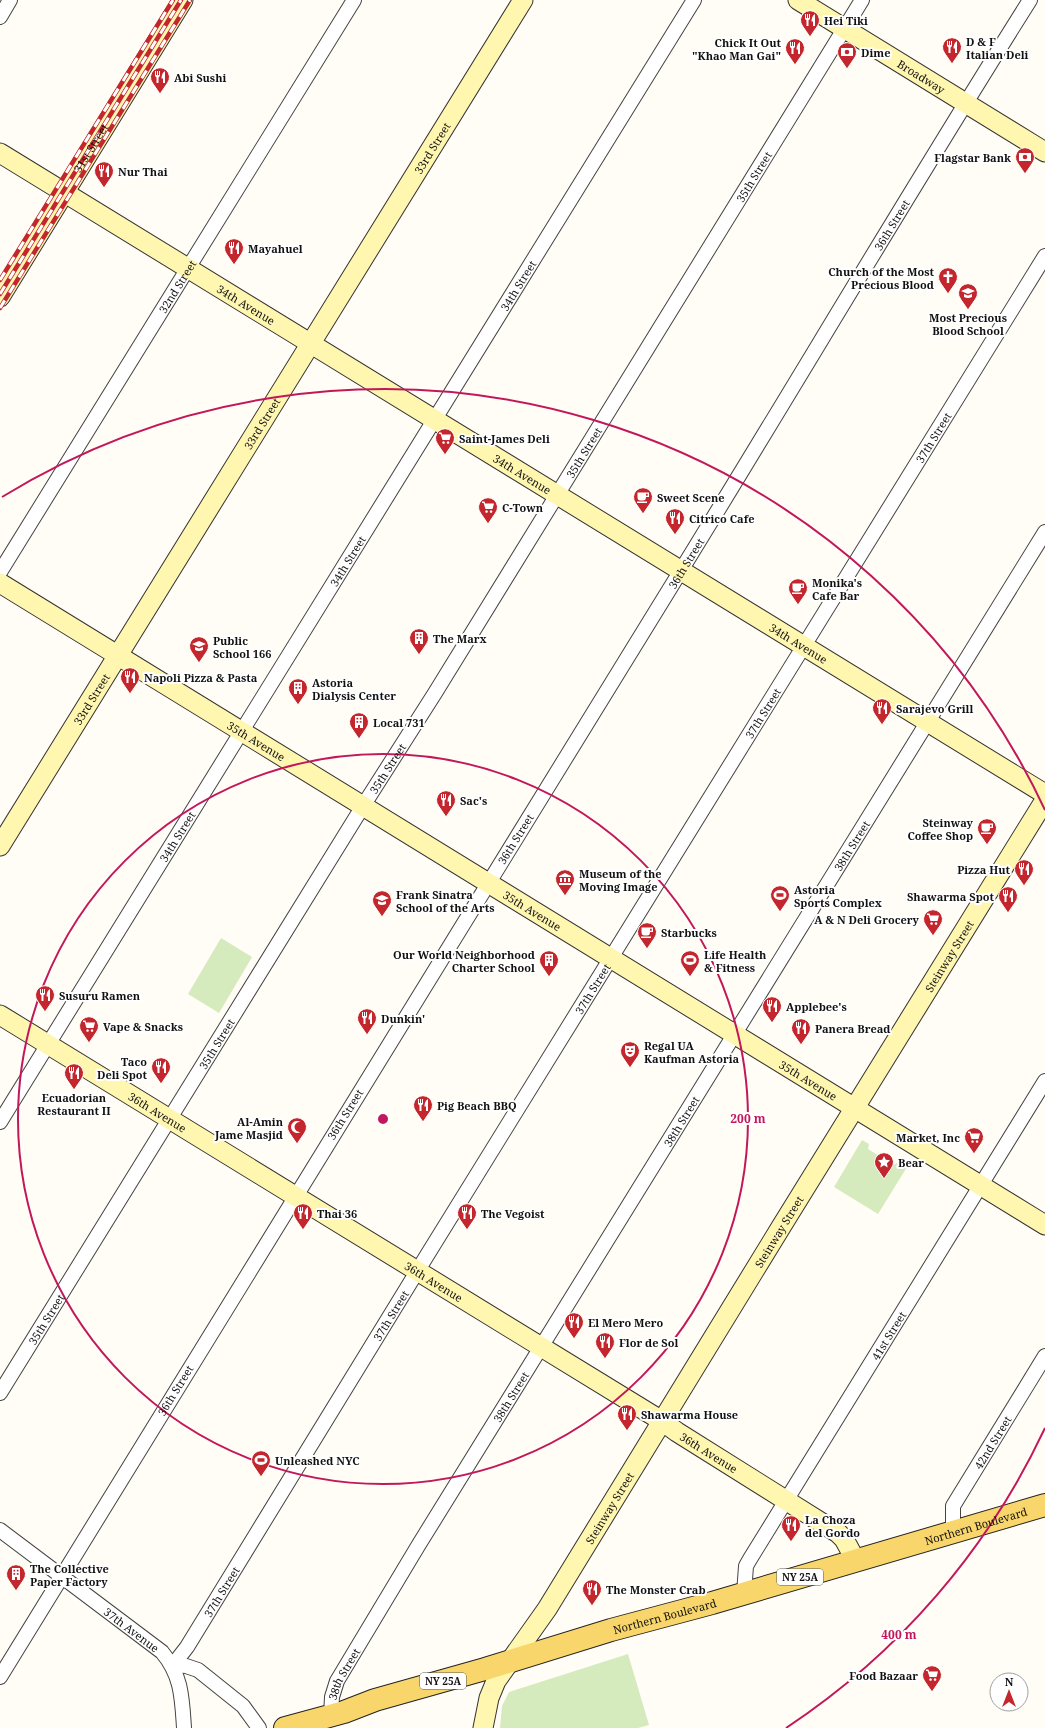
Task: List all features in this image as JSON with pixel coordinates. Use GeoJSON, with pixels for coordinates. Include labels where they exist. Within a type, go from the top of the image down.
{"type":"FeatureCollection","features":[{"type":"Feature","properties":{"kind":"main road","name":"Northern Boulevard"},"geometry":{"type":"LineString","coordinates":[[285,1728],[331,1716],[375,1700],[611,1630],[744,1594],[1045,1505]]}},
{"type":"Feature","properties":{"kind":"street"},"geometry":{"type":"LineString","coordinates":[[0,17],[10,0]]}},
{"type":"Feature","properties":{"kind":"street","name":"31st Street"},"geometry":{"type":"LineString","coordinates":[[0,297],[183,0]]}},
{"type":"Feature","properties":{"kind":"street","name":"32nd Street"},"geometry":{"type":"LineString","coordinates":[[0,572],[354,0]]}},
{"type":"Feature","properties":{"kind":"street","name":"33rd Street"},"geometry":{"type":"LineString","coordinates":[[0,846],[522,0]]}},
{"type":"Feature","properties":{"kind":"street","name":"34th Street"},"geometry":{"type":"LineString","coordinates":[[0,1122],[694,0]]}},
{"type":"Feature","properties":{"kind":"street","name":"Broadway"},"geometry":{"type":"LineString","coordinates":[[798,0],[1045,152]]}},
{"type":"Feature","properties":{"kind":"street","name":"35th Street"},"geometry":{"type":"LineString","coordinates":[[0,1393],[363,806],[439,687],[556,494],[862,0]]}},
{"type":"Feature","properties":{"kind":"street","name":"36th Street"},"geometry":{"type":"LineString","coordinates":[[0,1677],[294,1196],[681,571],[965,103],[1030,0]]}},
{"type":"Feature","properties":{"kind":"street","name":"34th Avenue"},"geometry":{"type":"LineString","coordinates":[[0,153],[1045,794]]}},
{"type":"Feature","properties":{"kind":"street","name":"37th Street"},"geometry":{"type":"LineString","coordinates":[[173,1665],[187,1647],[417,1271],[1045,256]]}},
{"type":"Feature","properties":{"kind":"street","name":"38th Street"},"geometry":{"type":"LineString","coordinates":[[331,1716],[332,1697],[337,1681],[418,1546],[1045,532]]}},
{"type":"Feature","properties":{"kind":"street","name":"35th Avenue"},"geometry":{"type":"LineString","coordinates":[[0,584],[1045,1225]]}},
{"type":"Feature","properties":{"kind":"street","name":"Steinway Street"},"geometry":{"type":"LineString","coordinates":[[484,1728],[491,1692],[499,1677],[547,1609],[1045,800]]}},
{"type":"Feature","properties":{"kind":"street","name":"36th Avenue"},"geometry":{"type":"LineString","coordinates":[[0,1015],[662,1421],[838,1533],[844,1539],[856,1561]]}},
{"type":"Feature","properties":{"kind":"street","name":"41st Street"},"geometry":{"type":"LineString","coordinates":[[744,1594],[746,1566],[750,1559],[1045,1081]]}},
{"type":"Feature","properties":{"kind":"street","name":"42nd Street"},"geometry":{"type":"LineString","coordinates":[[953,1532],[953,1506],[1045,1356]]}},
{"type":"Feature","properties":{"kind":"street","name":"37th Avenue"},"geometry":{"type":"LineString","coordinates":[[0,1530],[156,1646],[173,1665]]}},
{"type":"Feature","properties":{"kind":"street"},"geometry":{"type":"LineString","coordinates":[[184,1728],[181,1691],[173,1665],[186,1666],[198,1670],[243,1706],[259,1728]]}},
{"type":"Feature","properties":{"kind":"green space"},"geometry":{"type":"Polygon","coordinates":[[[221,938],[252,957],[219,1013],[188,994],[221,938]]]}},
{"type":"Feature","properties":{"kind":"green space"},"geometry":{"type":"Polygon","coordinates":[[[862,1140],[869,1144],[868,1149],[894,1165],[898,1162],[907,1167],[878,1214],[834,1187],[862,1140]]]}},
{"type":"Feature","properties":{"kind":"green space"},"geometry":{"type":"Polygon","coordinates":[[[628,1654],[649,1725],[638,1728],[500,1728],[502,1706],[509,1692],[628,1654]]]}},
{"type":"Feature","properties":{"kind":"railway"},"geometry":{"type":"LineString","coordinates":[[0,280],[173,0]]}},
{"type":"Feature","properties":{"kind":"railway"},"geometry":{"type":"LineString","coordinates":[[0,294],[181,0]]}},
{"type":"Feature","properties":{"kind":"railway"},"geometry":{"type":"LineString","coordinates":[[0,308],[190,0]]}},
{"type":"Feature","properties":{"kind":"place","name":"Hei Tiki"},"geometry":{"type":"Point","coordinates":[810,37]}},
{"type":"Feature","properties":{"kind":"place","name":"D & F Italian Deli"},"geometry":{"type":"Point","coordinates":[952,64]}},
{"type":"Feature","properties":{"kind":"place","name":"Chick It Out \"Khao Man Gai\""},"geometry":{"type":"Point","coordinates":[795,65]}},
{"type":"Feature","properties":{"kind":"place","name":"Dime"},"geometry":{"type":"Point","coordinates":[847,69]}},
{"type":"Feature","properties":{"kind":"place","name":"Abi Sushi"},"geometry":{"type":"Point","coordinates":[160,94]}},
{"type":"Feature","properties":{"kind":"place","name":"Flagstar Bank"},"geometry":{"type":"Point","coordinates":[1025,174]}},
{"type":"Feature","properties":{"kind":"place","name":"Nur Thai"},"geometry":{"type":"Point","coordinates":[104,188]}},
{"type":"Feature","properties":{"kind":"place","name":"Mayahuel"},"geometry":{"type":"Point","coordinates":[234,265]}},
{"type":"Feature","properties":{"kind":"place","name":"Church of the Most Precious Blood"},"geometry":{"type":"Point","coordinates":[948,294]}},
{"type":"Feature","properties":{"kind":"place","name":"Most Precious Blood School"},"geometry":{"type":"Point","coordinates":[968,310]}},
{"type":"Feature","properties":{"kind":"place","name":"Saint-James Deli"},"geometry":{"type":"Point","coordinates":[445,455]}},
{"type":"Feature","properties":{"kind":"place","name":"Sweet Scene"},"geometry":{"type":"Point","coordinates":[643,514]}},
{"type":"Feature","properties":{"kind":"place","name":"C-Town"},"geometry":{"type":"Point","coordinates":[488,524]}},
{"type":"Feature","properties":{"kind":"place","name":"Citrico Cafe"},"geometry":{"type":"Point","coordinates":[675,535]}},
{"type":"Feature","properties":{"kind":"place","name":"Monika's Cafe Bar"},"geometry":{"type":"Point","coordinates":[798,605]}},
{"type":"Feature","properties":{"kind":"place","name":"The Marx"},"geometry":{"type":"Point","coordinates":[419,655]}},
{"type":"Feature","properties":{"kind":"place","name":"Public School 166"},"geometry":{"type":"Point","coordinates":[199,663]}},
{"type":"Feature","properties":{"kind":"place","name":"Napoli Pizza & Pasta"},"geometry":{"type":"Point","coordinates":[130,694]}},
{"type":"Feature","properties":{"kind":"place","name":"Astoria Dialysis Center"},"geometry":{"type":"Point","coordinates":[298,705]}},
{"type":"Feature","properties":{"kind":"place","name":"Sarajevo Grill"},"geometry":{"type":"Point","coordinates":[882,725]}},
{"type":"Feature","properties":{"kind":"place","name":"Local 731"},"geometry":{"type":"Point","coordinates":[359,739]}},
{"type":"Feature","properties":{"kind":"place","name":"Sac's"},"geometry":{"type":"Point","coordinates":[446,817]}},
{"type":"Feature","properties":{"kind":"place","name":"Steinway Coffee Shop"},"geometry":{"type":"Point","coordinates":[987,845]}},
{"type":"Feature","properties":{"kind":"place","name":"Pizza Hut"},"geometry":{"type":"Point","coordinates":[1024,886]}},
{"type":"Feature","properties":{"kind":"place","name":"Museum of the Moving Image"},"geometry":{"type":"Point","coordinates":[565,896]}},
{"type":"Feature","properties":{"kind":"place","name":"Astoria Sports Complex"},"geometry":{"type":"Point","coordinates":[780,912]}},
{"type":"Feature","properties":{"kind":"place","name":"Shawarma Spot"},"geometry":{"type":"Point","coordinates":[1008,913]}},
{"type":"Feature","properties":{"kind":"place","name":"Frank Sinatra School of the Arts"},"geometry":{"type":"Point","coordinates":[382,917]}},
{"type":"Feature","properties":{"kind":"place","name":"A & N Deli Grocery"},"geometry":{"type":"Point","coordinates":[933,936]}},
{"type":"Feature","properties":{"kind":"place","name":"Starbucks"},"geometry":{"type":"Point","coordinates":[647,949]}},
{"type":"Feature","properties":{"kind":"place","name":"Our World Neighborhood Charter School"},"geometry":{"type":"Point","coordinates":[549,977]}},
{"type":"Feature","properties":{"kind":"place","name":"Life Health & Fitness"},"geometry":{"type":"Point","coordinates":[690,977]}},
{"type":"Feature","properties":{"kind":"place","name":"Susuru Ramen"},"geometry":{"type":"Point","coordinates":[45,1012]}},
{"type":"Feature","properties":{"kind":"place","name":"Applebee's"},"geometry":{"type":"Point","coordinates":[772,1023]}},
{"type":"Feature","properties":{"kind":"place","name":"Dunkin'"},"geometry":{"type":"Point","coordinates":[367,1035]}},
{"type":"Feature","properties":{"kind":"place","name":"Vape & Snacks"},"geometry":{"type":"Point","coordinates":[89,1043]}},
{"type":"Feature","properties":{"kind":"place","name":"Panera Bread"},"geometry":{"type":"Point","coordinates":[801,1045]}},
{"type":"Feature","properties":{"kind":"place","name":"Regal UA Kaufman Astoria"},"geometry":{"type":"Point","coordinates":[630,1068]}},
{"type":"Feature","properties":{"kind":"place","name":"Taco Deli Spot"},"geometry":{"type":"Point","coordinates":[161,1084]}},
{"type":"Feature","properties":{"kind":"place","name":"Ecuadorian Restaurant II"},"geometry":{"type":"Point","coordinates":[74,1090]}},
{"type":"Feature","properties":{"kind":"place","name":"Pig Beach BBQ"},"geometry":{"type":"Point","coordinates":[423,1122]}},
{"type":"Feature","properties":{"kind":"place","name":"Al-Amin Jame Masjid"},"geometry":{"type":"Point","coordinates":[297,1144]}},
{"type":"Feature","properties":{"kind":"place","name":"Market, Inc"},"geometry":{"type":"Point","coordinates":[974,1154]}},
{"type":"Feature","properties":{"kind":"place","name":"Bear"},"geometry":{"type":"Point","coordinates":[884,1179]}},
{"type":"Feature","properties":{"kind":"place","name":"Thai 36"},"geometry":{"type":"Point","coordinates":[303,1230]}},
{"type":"Feature","properties":{"kind":"place","name":"The Vegoist"},"geometry":{"type":"Point","coordinates":[467,1230]}},
{"type":"Feature","properties":{"kind":"place","name":"El Mero Mero"},"geometry":{"type":"Point","coordinates":[574,1339]}},
{"type":"Feature","properties":{"kind":"place","name":"Flor de Sol"},"geometry":{"type":"Point","coordinates":[605,1359]}},
{"type":"Feature","properties":{"kind":"place","name":"Shawarma House"},"geometry":{"type":"Point","coordinates":[627,1431]}},
{"type":"Feature","properties":{"kind":"place","name":"Unleashed NYC"},"geometry":{"type":"Point","coordinates":[261,1477]}},
{"type":"Feature","properties":{"kind":"place","name":"La Choza del Gordo"},"geometry":{"type":"Point","coordinates":[791,1542]}},
{"type":"Feature","properties":{"kind":"place","name":"The Collective Paper Factory"},"geometry":{"type":"Point","coordinates":[16,1591]}},
{"type":"Feature","properties":{"kind":"place","name":"The Monster Crab"},"geometry":{"type":"Point","coordinates":[592,1606]}},
{"type":"Feature","properties":{"kind":"place","name":"Food Bazaar"},"geometry":{"type":"Point","coordinates":[932,1692]}}]}
